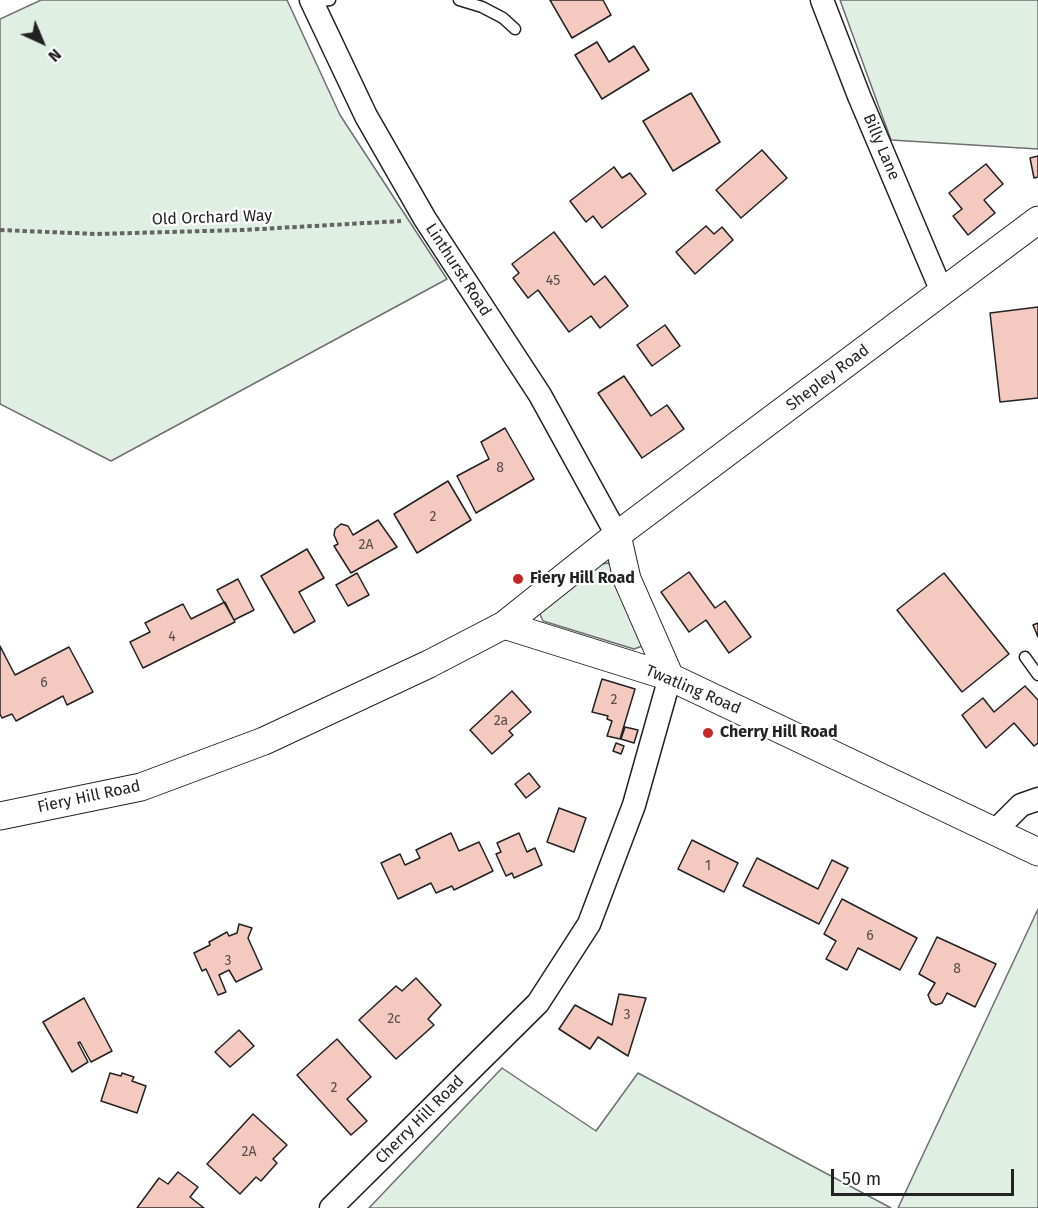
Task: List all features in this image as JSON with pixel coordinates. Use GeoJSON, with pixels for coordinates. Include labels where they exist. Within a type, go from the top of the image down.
{"type":"FeatureCollection","features":[{"type":"Feature","properties":{"kind":"street","name":"Billy Lane"},"geometry":{"type":"LineString","coordinates":[[822,0],[859,96],[942,292]]}},
{"type":"Feature","properties":{"kind":"street","name":"Linthurst Road"},"geometry":{"type":"LineString","coordinates":[[317,1],[366,116],[425,219],[540,395],[617,535]]}},
{"type":"Feature","properties":{"kind":"street","name":"Shepley Road"},"geometry":{"type":"LineString","coordinates":[[617,535],[1038,220]]}},
{"type":"Feature","properties":{"kind":"street","name":"Fiery Hill Road"},"geometry":{"type":"LineString","coordinates":[[0,816],[141,787],[264,741],[429,664],[504,625],[617,535]]}},
{"type":"Feature","properties":{"kind":"street"},"geometry":{"type":"LineString","coordinates":[[617,535],[627,579],[670,677]]}},
{"type":"Feature","properties":{"kind":"street","name":"Twatling Road"},"geometry":{"type":"LineString","coordinates":[[504,625],[670,677],[1038,852]]}},
{"type":"Feature","properties":{"kind":"street","name":"Cherry Hill Road"},"geometry":{"type":"LineString","coordinates":[[331,1208],[538,1003],[588,924],[634,805],[670,677]]}},
{"type":"Feature","properties":{"kind":"street"},"geometry":{"type":"LineString","coordinates":[[995,831],[1021,805],[1038,798]]}},
{"type":"Feature","properties":{"kind":"lane"},"geometry":{"type":"LineString","coordinates":[[459,0],[482,7],[503,18],[515,29]]}},
{"type":"Feature","properties":{"kind":"lane"},"geometry":{"type":"LineString","coordinates":[[1025,657],[1038,675]]}},
{"type":"Feature","properties":{"kind":"path","name":"Old Orchard Way"},"geometry":{"type":"LineString","coordinates":[[0,230],[107,234],[243,230],[425,219]]}},
{"type":"Feature","properties":{"kind":"green space"},"geometry":{"type":"Polygon","coordinates":[[[41,0],[287,0],[340,115],[447,279],[111,461],[0,404],[0,19],[41,0]]]}},
{"type":"Feature","properties":{"kind":"green space"},"geometry":{"type":"Polygon","coordinates":[[[840,0],[1038,0],[1038,149],[891,140],[840,0]]]}},
{"type":"Feature","properties":{"kind":"green space"},"geometry":{"type":"Polygon","coordinates":[[[608,563],[612,567],[642,646],[634,649],[543,621],[540,614],[543,607],[602,564],[608,563]]]}},
{"type":"Feature","properties":{"kind":"green space"},"geometry":{"type":"Polygon","coordinates":[[[1038,909],[1038,1208],[898,1208],[1038,909]]]}},
{"type":"Feature","properties":{"kind":"green space"},"geometry":{"type":"Polygon","coordinates":[[[502,1068],[596,1131],[638,1073],[891,1208],[369,1208],[502,1068]]]}},
{"type":"Feature","properties":{"kind":"building"},"geometry":{"type":"Polygon","coordinates":[[[550,0],[603,0],[611,15],[572,38],[550,0]]]}},
{"type":"Feature","properties":{"kind":"building"},"geometry":{"type":"Polygon","coordinates":[[[597,42],[609,62],[634,46],[649,70],[602,99],[575,55],[597,42]]]}},
{"type":"Feature","properties":{"kind":"building"},"geometry":{"type":"Polygon","coordinates":[[[691,93],[720,142],[673,171],[643,121],[691,93]]]}},
{"type":"Feature","properties":{"kind":"building"},"geometry":{"type":"Polygon","coordinates":[[[762,150],[787,178],[741,218],[716,190],[762,150]]]}},
{"type":"Feature","properties":{"kind":"building"},"geometry":{"type":"Polygon","coordinates":[[[1038,156],[1038,177],[1034,178],[1030,158],[1038,156]]]}},
{"type":"Feature","properties":{"kind":"building"},"geometry":{"type":"Polygon","coordinates":[[[986,164],[1003,184],[984,200],[995,213],[968,235],[953,216],[962,209],[949,193],[986,164]]]}},
{"type":"Feature","properties":{"kind":"building"},"geometry":{"type":"Polygon","coordinates":[[[614,167],[622,178],[630,173],[646,194],[602,228],[593,216],[586,222],[570,201],[614,167]]]}},
{"type":"Feature","properties":{"kind":"building"},"geometry":{"type":"Polygon","coordinates":[[[706,226],[714,234],[722,227],[733,240],[695,274],[676,252],[706,226]]]}},
{"type":"Feature","properties":{"kind":"building"},"geometry":{"type":"Polygon","coordinates":[[[554,232],[594,285],[605,276],[628,306],[600,328],[591,316],[569,332],[538,290],[528,298],[513,278],[519,273],[512,264],[554,232]]]}},
{"type":"Feature","properties":{"kind":"building"},"geometry":{"type":"Polygon","coordinates":[[[1038,307],[1038,398],[1000,402],[990,313],[1038,307]]]}},
{"type":"Feature","properties":{"kind":"building"},"geometry":{"type":"Polygon","coordinates":[[[665,325],[680,346],[652,366],[637,345],[665,325]]]}},
{"type":"Feature","properties":{"kind":"building"},"geometry":{"type":"Polygon","coordinates":[[[624,376],[651,416],[667,405],[684,429],[642,458],[598,393],[624,376]]]}},
{"type":"Feature","properties":{"kind":"building"},"geometry":{"type":"Polygon","coordinates":[[[505,428],[534,479],[476,513],[457,476],[489,459],[481,442],[505,428]]]}},
{"type":"Feature","properties":{"kind":"building"},"geometry":{"type":"Polygon","coordinates":[[[448,481],[471,520],[417,553],[394,514],[448,481]]]}},
{"type":"Feature","properties":{"kind":"building"},"geometry":{"type":"Polygon","coordinates":[[[378,520],[397,547],[351,573],[334,546],[338,544],[334,535],[335,529],[341,524],[348,526],[353,535],[378,520]]]}},
{"type":"Feature","properties":{"kind":"building"},"geometry":{"type":"Polygon","coordinates":[[[307,549],[324,578],[299,592],[315,621],[294,633],[261,576],[307,549]]]}},
{"type":"Feature","properties":{"kind":"building"},"geometry":{"type":"Polygon","coordinates":[[[689,572],[715,608],[725,601],[751,637],[729,653],[706,620],[689,632],[661,592],[689,572]]]}},
{"type":"Feature","properties":{"kind":"building"},"geometry":{"type":"Polygon","coordinates":[[[357,573],[369,595],[348,606],[336,585],[357,573]]]}},
{"type":"Feature","properties":{"kind":"building"},"geometry":{"type":"Polygon","coordinates":[[[944,573],[1009,654],[962,692],[897,610],[944,573]]]}},
{"type":"Feature","properties":{"kind":"building"},"geometry":{"type":"Polygon","coordinates":[[[238,579],[254,610],[234,620],[217,590],[238,579]]]}},
{"type":"Feature","properties":{"kind":"building"},"geometry":{"type":"Polygon","coordinates":[[[225,602],[235,622],[143,668],[130,642],[150,632],[145,623],[183,604],[191,619],[225,602]]]}},
{"type":"Feature","properties":{"kind":"building"},"geometry":{"type":"Polygon","coordinates":[[[1038,623],[1038,637],[1033,625],[1038,623]]]}},
{"type":"Feature","properties":{"kind":"building"},"geometry":{"type":"Polygon","coordinates":[[[0,646],[15,675],[69,647],[93,692],[67,705],[63,696],[16,721],[12,714],[2,718],[0,714],[0,646]]]}},
{"type":"Feature","properties":{"kind":"building"},"geometry":{"type":"Polygon","coordinates":[[[602,679],[635,689],[620,739],[607,736],[612,721],[607,719],[608,716],[592,712],[602,679]]]}},
{"type":"Feature","properties":{"kind":"building"},"geometry":{"type":"Polygon","coordinates":[[[1025,686],[1038,700],[1038,743],[1034,746],[1014,723],[986,748],[962,715],[983,698],[994,712],[1025,686]]]}},
{"type":"Feature","properties":{"kind":"building"},"geometry":{"type":"Polygon","coordinates":[[[512,691],[531,712],[509,731],[513,735],[492,754],[470,730],[512,691]]]}},
{"type":"Feature","properties":{"kind":"building"},"geometry":{"type":"Polygon","coordinates":[[[625,727],[638,730],[634,743],[621,739],[625,727]]]}},
{"type":"Feature","properties":{"kind":"building"},"geometry":{"type":"Polygon","coordinates":[[[616,743],[624,746],[621,754],[613,751],[616,743]]]}},
{"type":"Feature","properties":{"kind":"building"},"geometry":{"type":"Polygon","coordinates":[[[529,773],[540,787],[526,798],[515,784],[529,773]]]}},
{"type":"Feature","properties":{"kind":"building"},"geometry":{"type":"Polygon","coordinates":[[[559,808],[586,818],[574,852],[547,842],[559,808]]]}},
{"type":"Feature","properties":{"kind":"building"},"geometry":{"type":"Polygon","coordinates":[[[451,833],[459,851],[479,842],[493,871],[454,890],[452,886],[436,893],[431,883],[398,899],[381,863],[400,854],[405,865],[420,858],[416,850],[451,833]]]}},
{"type":"Feature","properties":{"kind":"building"},"geometry":{"type":"Polygon","coordinates":[[[519,833],[527,852],[535,848],[542,865],[514,878],[512,873],[506,876],[496,854],[501,852],[497,843],[519,833]]]}},
{"type":"Feature","properties":{"kind":"building"},"geometry":{"type":"Polygon","coordinates":[[[692,840],[738,863],[724,892],[678,869],[692,840]]]}},
{"type":"Feature","properties":{"kind":"building"},"geometry":{"type":"Polygon","coordinates":[[[757,858],[818,889],[832,860],[848,868],[819,924],[743,886],[757,858]]]}},
{"type":"Feature","properties":{"kind":"building"},"geometry":{"type":"Polygon","coordinates":[[[842,899],[917,938],[900,970],[858,948],[847,970],[826,959],[836,941],[824,934],[842,899]]]}},
{"type":"Feature","properties":{"kind":"building"},"geometry":{"type":"Polygon","coordinates":[[[239,924],[252,928],[248,938],[262,969],[236,982],[229,970],[219,975],[226,992],[218,995],[206,969],[202,971],[194,953],[210,945],[209,942],[227,932],[229,936],[237,933],[239,924]]]}},
{"type":"Feature","properties":{"kind":"building"},"geometry":{"type":"Polygon","coordinates":[[[937,937],[996,964],[975,1007],[947,993],[942,1003],[936,1005],[931,1002],[928,995],[935,983],[919,974],[937,937]]]}},
{"type":"Feature","properties":{"kind":"building"},"geometry":{"type":"Polygon","coordinates":[[[416,978],[441,1005],[428,1019],[434,1025],[396,1059],[359,1020],[396,986],[402,991],[416,978]]]}},
{"type":"Feature","properties":{"kind":"building"},"geometry":{"type":"Polygon","coordinates":[[[619,994],[646,998],[628,1056],[598,1037],[590,1049],[559,1029],[575,1005],[612,1025],[619,994]]]}},
{"type":"Feature","properties":{"kind":"building"},"geometry":{"type":"Polygon","coordinates":[[[84,998],[112,1051],[91,1062],[80,1042],[78,1043],[88,1062],[72,1072],[43,1022],[84,998]]]}},
{"type":"Feature","properties":{"kind":"building"},"geometry":{"type":"Polygon","coordinates":[[[239,1030],[254,1046],[230,1067],[215,1052],[239,1030]]]}},
{"type":"Feature","properties":{"kind":"building"},"geometry":{"type":"Polygon","coordinates":[[[337,1039],[371,1077],[347,1099],[367,1121],[351,1135],[297,1075],[337,1039]]]}},
{"type":"Feature","properties":{"kind":"building"},"geometry":{"type":"Polygon","coordinates":[[[110,1073],[121,1076],[122,1073],[134,1077],[132,1081],[146,1086],[137,1113],[101,1101],[110,1073]]]}},
{"type":"Feature","properties":{"kind":"building"},"geometry":{"type":"Polygon","coordinates":[[[253,1114],[287,1145],[273,1159],[277,1163],[261,1181],[256,1177],[240,1194],[207,1164],[253,1114]]]}},
{"type":"Feature","properties":{"kind":"building"},"geometry":{"type":"Polygon","coordinates":[[[178,1172],[198,1187],[190,1197],[204,1208],[137,1208],[159,1178],[168,1184],[178,1172]]]}},
{"type":"Feature","properties":{"kind":"place","name":"Fiery Hill Road"},"geometry":{"type":"Point","coordinates":[518,579]}},
{"type":"Feature","properties":{"kind":"place","name":"Cherry Hill Road"},"geometry":{"type":"Point","coordinates":[708,733]}}]}
